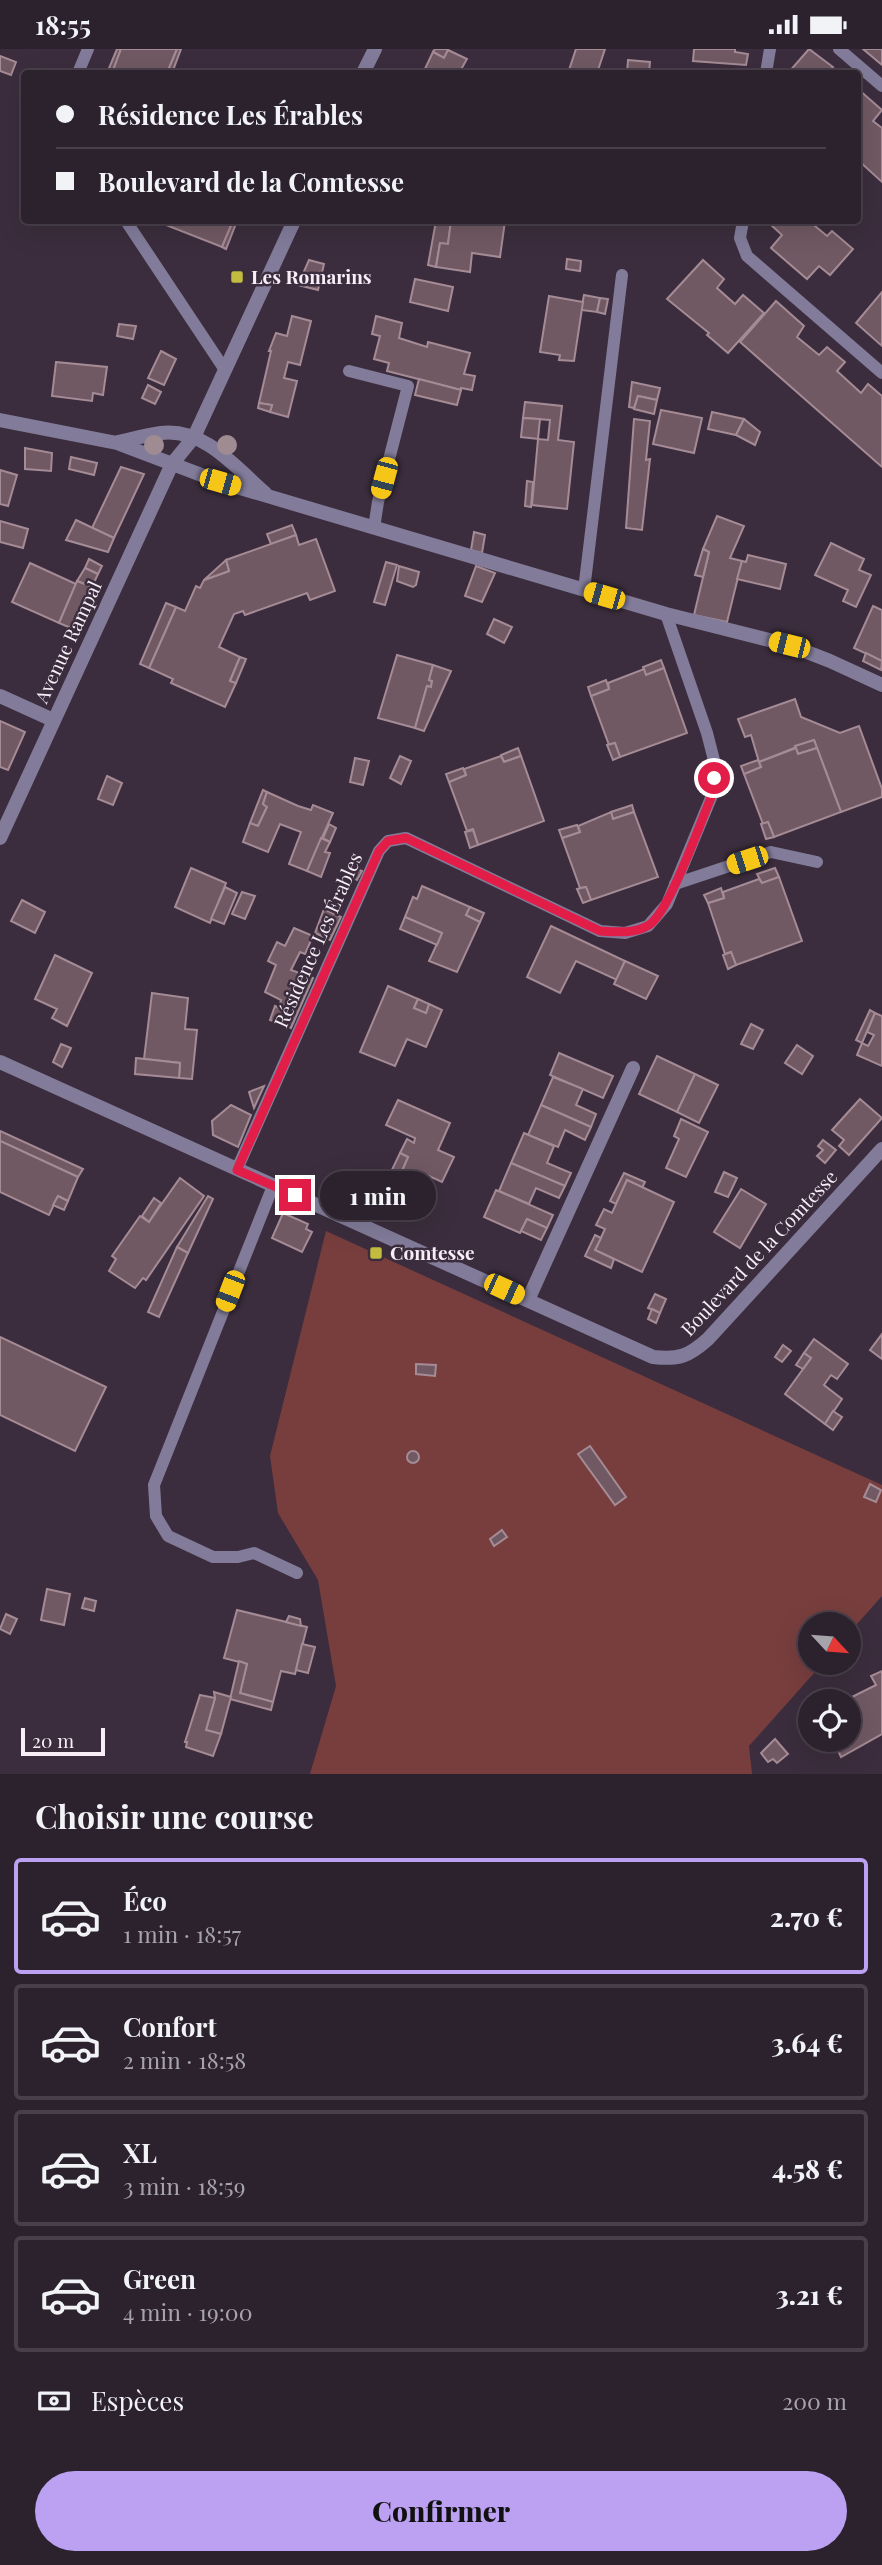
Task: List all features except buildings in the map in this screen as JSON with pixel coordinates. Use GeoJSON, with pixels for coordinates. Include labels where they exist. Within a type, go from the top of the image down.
{"type":"FeatureCollection","features":[{"type":"Feature","properties":{"kind":"street"},"geometry":{"type":"LineString","coordinates":[[364,70],[375,49]]}},
{"type":"Feature","properties":{"kind":"street","name":"Avenue Rampal"},"geometry":{"type":"LineString","coordinates":[[0,838],[172,464],[194,437],[294,224]]}},
{"type":"Feature","properties":{"kind":"street"},"geometry":{"type":"LineString","coordinates":[[0,420],[117,443],[220,482],[666,614],[789,645],[830,660],[882,685]]}},
{"type":"Feature","properties":{"kind":"street"},"geometry":{"type":"LineString","coordinates":[[117,443],[163,433],[194,437],[208,443],[268,496]]}},
{"type":"Feature","properties":{"kind":"street"},"geometry":{"type":"LineString","coordinates":[[0,696],[53,720]]}},
{"type":"Feature","properties":{"kind":"street","name":"Boulevard de la Comtesse"},"geometry":{"type":"LineString","coordinates":[[0,1062],[653,1357],[671,1359],[691,1353],[708,1339],[882,1149]]}},
{"type":"Feature","properties":{"kind":"street"},"geometry":{"type":"LineString","coordinates":[[528,1300],[632,1068]]}},
{"type":"Feature","properties":{"kind":"lane"},"geometry":{"type":"LineString","coordinates":[[79,70],[88,49]]}},
{"type":"Feature","properties":{"kind":"lane"},"geometry":{"type":"LineString","coordinates":[[766,70],[770,49]]}},
{"type":"Feature","properties":{"kind":"lane"},"geometry":{"type":"LineString","coordinates":[[839,49],[882,86]]}},
{"type":"Feature","properties":{"kind":"lane"},"geometry":{"type":"LineString","coordinates":[[128,224],[225,370]]}},
{"type":"Feature","properties":{"kind":"lane"},"geometry":{"type":"LineString","coordinates":[[742,224],[740,237],[747,256],[882,373]]}},
{"type":"Feature","properties":{"kind":"lane"},"geometry":{"type":"LineString","coordinates":[[584,590],[622,275]]}},
{"type":"Feature","properties":{"kind":"lane"},"geometry":{"type":"LineString","coordinates":[[349,371],[408,386],[378,502],[374,528]]}},
{"type":"Feature","properties":{"kind":"lane","name":"Résidence Les Érables"},"geometry":{"type":"LineString","coordinates":[[237,1170],[379,851],[388,841],[406,838],[600,931],[625,933],[648,926],[667,904],[713,793],[715,764],[666,614]]}},
{"type":"Feature","properties":{"kind":"lane"},"geometry":{"type":"LineString","coordinates":[[675,884],[771,852],[817,862]]}},
{"type":"Feature","properties":{"kind":"lane"},"geometry":{"type":"LineString","coordinates":[[273,1186],[154,1485],[155,1506],[156,1516],[168,1536],[213,1557],[238,1557],[254,1553],[297,1573]]}},
{"type":"Feature","properties":{"kind":"shaded area"},"geometry":{"type":"Polygon","coordinates":[[[326,1231],[882,1485],[882,1596],[861,1620],[861,1612],[798,1612],[798,1675],[812,1675],[749,1746],[752,1774],[310,1774],[336,1686],[318,1580],[278,1513],[270,1456],[326,1231]]]}},
{"type":"Feature","properties":{"kind":"place","name":"Les Romarins"},"geometry":{"type":"Point","coordinates":[237,277]}},
{"type":"Feature","properties":{"kind":"place","name":"Comtesse"},"geometry":{"type":"Point","coordinates":[376,1253]}},
{"type":"Feature","properties":{"kind":"route"},"geometry":{"type":"LineString","coordinates":[[295,1195],[237,1170],[379,851],[388,841],[406,838],[600,931],[625,933],[648,926],[667,904],[713,793],[714,778]]}}]}
